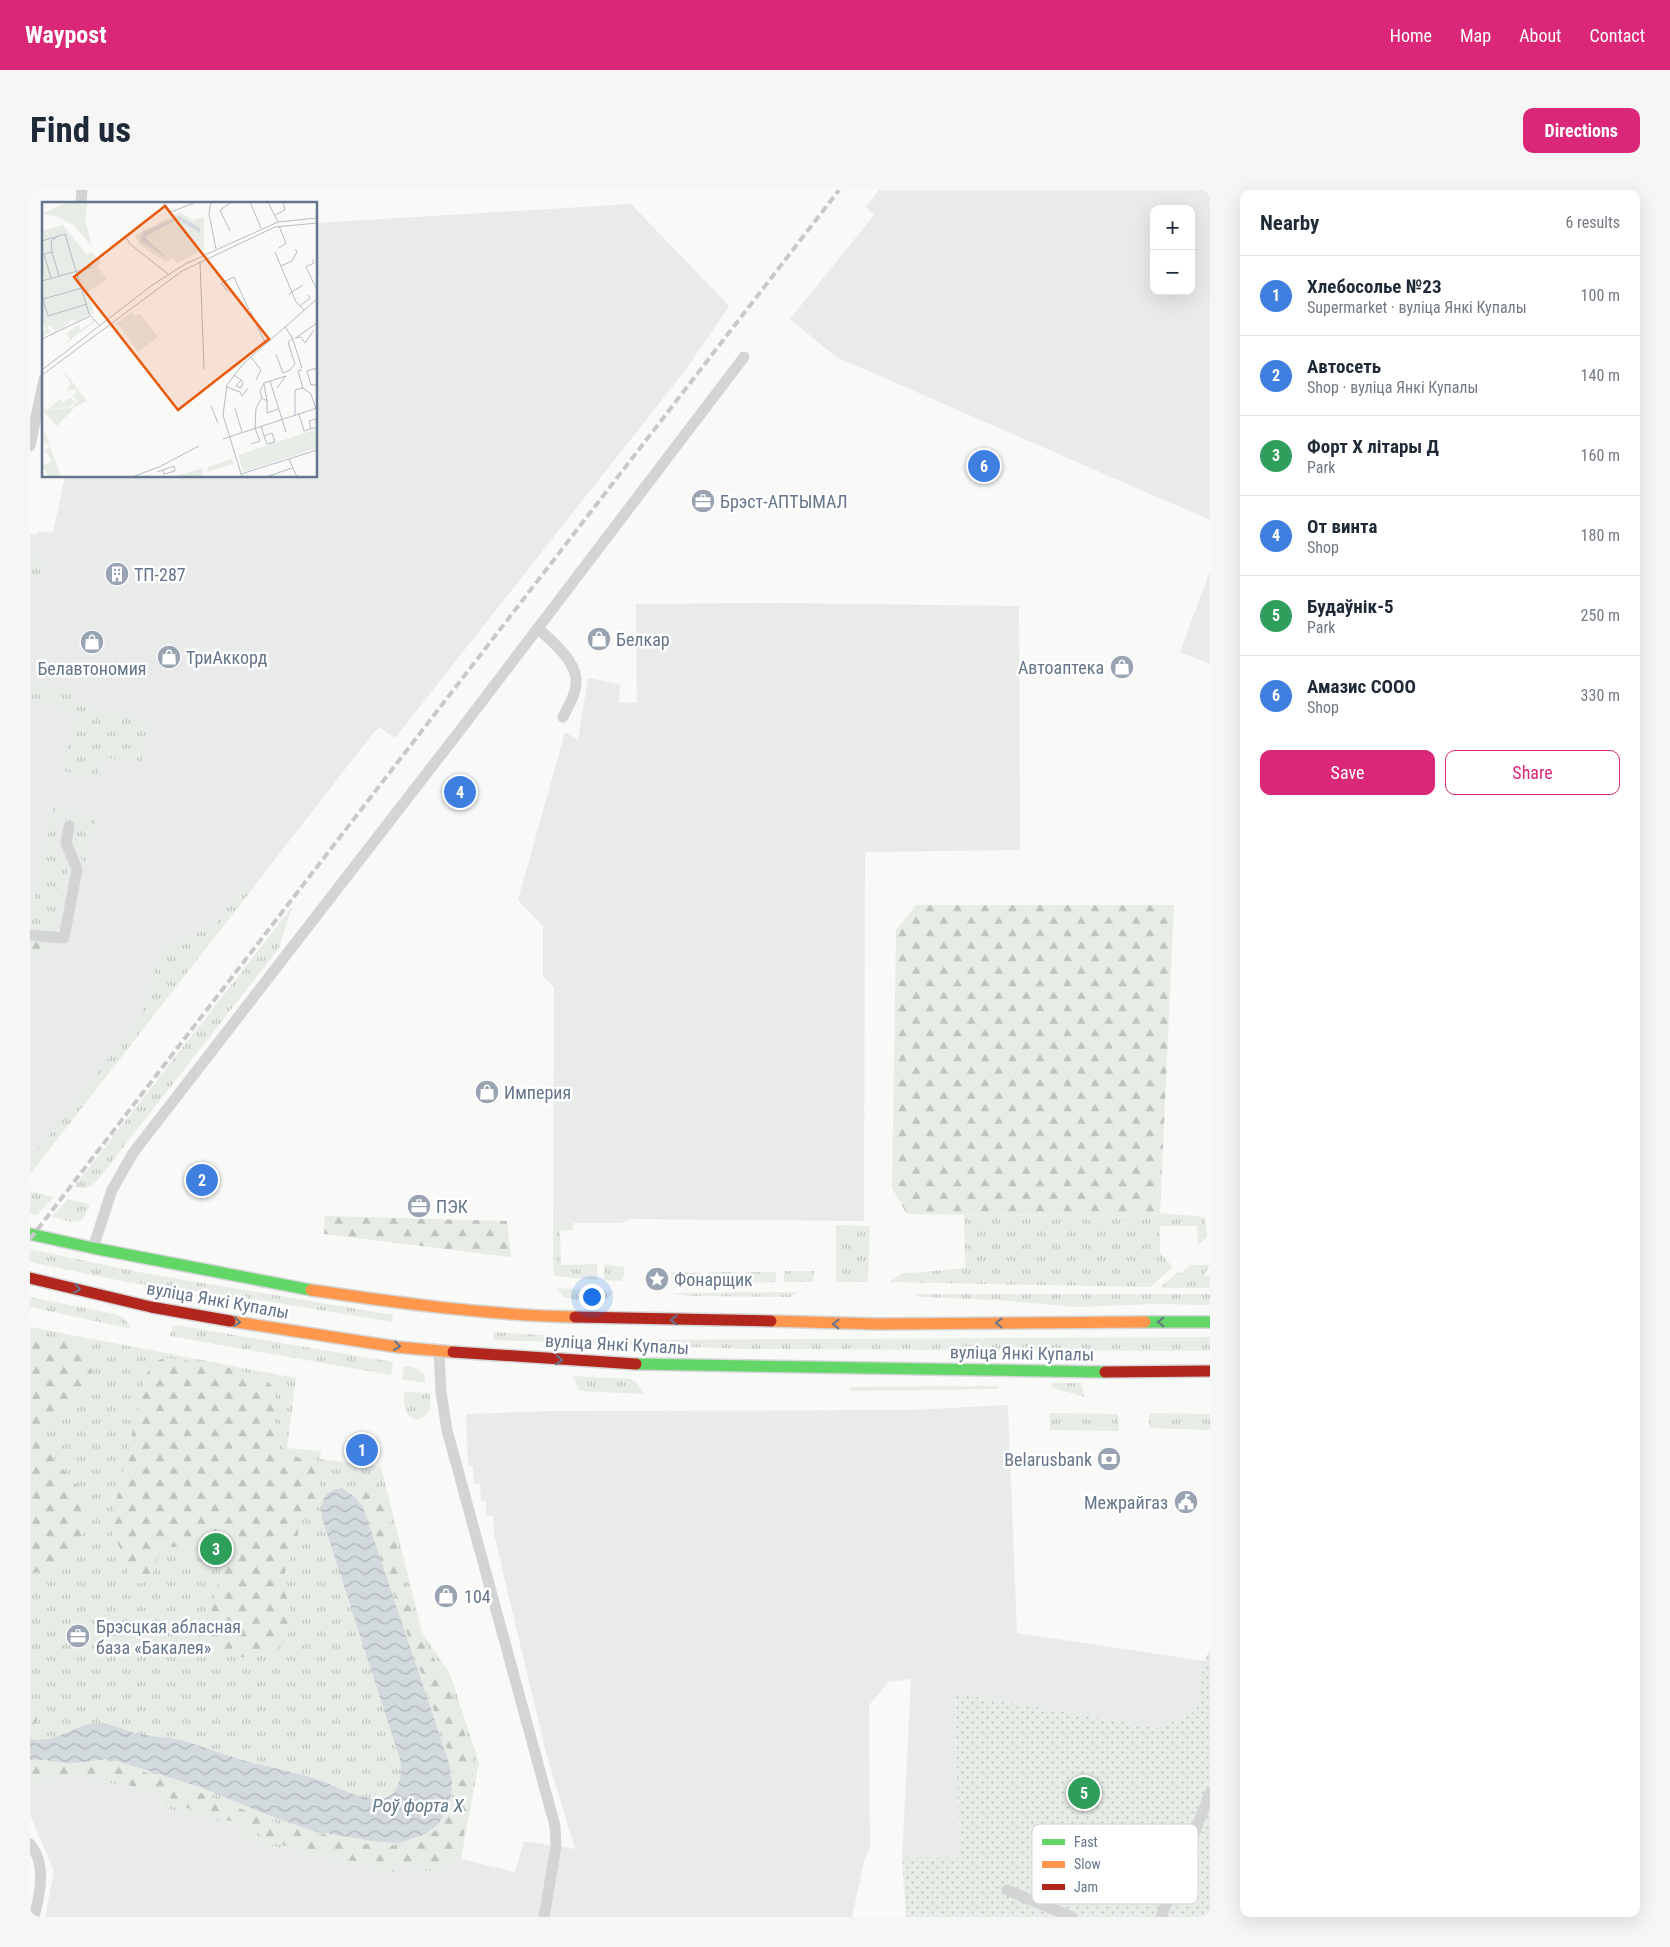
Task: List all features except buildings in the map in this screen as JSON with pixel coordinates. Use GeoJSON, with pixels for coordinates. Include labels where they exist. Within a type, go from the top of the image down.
{"type":"FeatureCollection","features":[{"type":"Feature","properties":{"kind":"main road","name":"вуліца Янкі Купалы"},"geometry":{"type":"LineString","coordinates":[[30,1234],[301,1288],[442,1312],[815,1323],[1210,1322]]}},
{"type":"Feature","properties":{"kind":"main road","name":"вуліца Янкі Купалы"},"geometry":{"type":"LineString","coordinates":[[30,1278],[151,1307],[196,1315],[439,1347],[650,1365],[1079,1372],[1210,1371]]}},
{"type":"Feature","properties":{"kind":"lane"},"geometry":{"type":"LineString","coordinates":[[93,1248],[112,1190],[134,1154],[744,357]]}},
{"type":"Feature","properties":{"kind":"lane"},"geometry":{"type":"LineString","coordinates":[[30,446],[42,389]]}},
{"type":"Feature","properties":{"kind":"lane"},"geometry":{"type":"LineString","coordinates":[[538,628],[570,662],[575,673],[576,686],[563,717]]}},
{"type":"Feature","properties":{"kind":"lane"},"geometry":{"type":"LineString","coordinates":[[30,935],[64,938],[77,870],[66,843],[69,826]]}},
{"type":"Feature","properties":{"kind":"lane"},"geometry":{"type":"LineString","coordinates":[[439,1347],[441,1392],[448,1430],[554,1826],[556,1846],[544,1917]]}},
{"type":"Feature","properties":{"kind":"lane"},"geometry":{"type":"LineString","coordinates":[[1198,1824],[1210,1793]]}},
{"type":"Feature","properties":{"kind":"lane"},"geometry":{"type":"LineString","coordinates":[[30,1844],[40,1865],[41,1874],[34,1917]]}},
{"type":"Feature","properties":{"kind":"lane"},"geometry":{"type":"LineString","coordinates":[[1007,1890],[1032,1900]]}},
{"type":"Feature","properties":{"kind":"lane"},"geometry":{"type":"LineString","coordinates":[[1041,1904],[1072,1917]]}},
{"type":"Feature","properties":{"kind":"lane"},"geometry":{"type":"LineString","coordinates":[[1161,1917],[1166,1904]]}},
{"type":"Feature","properties":{"kind":"shaded area"},"geometry":{"type":"Polygon","coordinates":[[[879,190],[1210,190],[1210,520],[836,357],[790,319],[874,215],[866,207],[879,190]]]}},
{"type":"Feature","properties":{"kind":"shaded area"},"geometry":{"type":"Polygon","coordinates":[[[631,204],[729,306],[687,368],[395,738],[379,727],[371,736],[30,1174],[30,534],[37,535],[38,531],[53,533],[65,478],[318,478],[318,223],[631,204]]]}},
{"type":"Feature","properties":{"kind":"shaded area"},"geometry":{"type":"Polygon","coordinates":[[[1210,571],[1210,664],[1180,652],[1210,571]]]}},
{"type":"Feature","properties":{"kind":"shaded area"},"geometry":{"type":"Polygon","coordinates":[[[780,603],[1019,606],[1020,850],[865,852],[864,1221],[631,1219],[622,1223],[553,1223],[554,987],[543,977],[543,926],[518,900],[565,732],[578,740],[588,678],[620,684],[619,702],[637,703],[636,604],[780,603]]]}},
{"type":"Feature","properties":{"kind":"shaded area"},"geometry":{"type":"Polygon","coordinates":[[[1008,1405],[1017,1633],[1204,1661],[1196,1711],[1157,1728],[955,1693],[959,1858],[902,1858],[911,1679],[889,1682],[869,1705],[870,1848],[865,1858],[852,1917],[45,1917],[54,1871],[30,1815],[30,1782],[75,1775],[162,1795],[160,1807],[242,1826],[239,1839],[393,1872],[396,1863],[435,1872],[461,1859],[515,1872],[524,1841],[575,1849],[546,1753],[494,1534],[493,1516],[486,1516],[486,1501],[481,1501],[480,1484],[474,1484],[473,1466],[468,1466],[466,1414],[552,1411],[912,1410],[1008,1405]]]}},
{"type":"Feature","properties":{"kind":"green space"},"geometry":{"type":"Polygon","coordinates":[[[30,556],[45,560],[41,578],[30,576],[30,556]]]}},
{"type":"Feature","properties":{"kind":"green space"},"geometry":{"type":"Polygon","coordinates":[[[30,682],[74,692],[73,704],[149,721],[141,763],[102,757],[97,779],[63,771],[76,712],[30,698],[30,682]]]}},
{"type":"Feature","properties":{"kind":"green space"},"geometry":{"type":"Polygon","coordinates":[[[53,808],[96,817],[85,866],[74,843],[79,822],[59,819],[52,851],[61,854],[68,871],[55,933],[30,932],[30,919],[53,808]]]}},
{"type":"Feature","properties":{"kind":"green space"},"geometry":{"type":"Polygon","coordinates":[[[245,882],[253,888],[30,1174],[30,1156],[33,1156],[141,1017],[160,951],[216,924],[245,882]]]}},
{"type":"Feature","properties":{"kind":"green space"},"geometry":{"type":"Polygon","coordinates":[[[916,905],[1174,905],[1160,1213],[1153,1217],[907,1214],[892,1188],[896,930],[916,905]]]}},
{"type":"Feature","properties":{"kind":"green space"},"geometry":{"type":"Polygon","coordinates":[[[292,907],[279,948],[97,1180],[85,1188],[74,1187],[292,907]]]}},
{"type":"Feature","properties":{"kind":"green space"},"geometry":{"type":"Polygon","coordinates":[[[30,940],[46,942],[46,954],[30,957],[30,940]]]}},
{"type":"Feature","properties":{"kind":"green space"},"geometry":{"type":"Polygon","coordinates":[[[30,1191],[54,1197],[37,1215],[30,1214],[30,1191]]]}},
{"type":"Feature","properties":{"kind":"green space"},"geometry":{"type":"Polygon","coordinates":[[[68,1199],[90,1204],[84,1217],[77,1222],[52,1217],[68,1199]]]}},
{"type":"Feature","properties":{"kind":"green space"},"geometry":{"type":"Polygon","coordinates":[[[1160,1213],[1205,1217],[1207,1237],[1198,1245],[1197,1226],[1160,1226],[1160,1253],[1173,1267],[1150,1287],[890,1282],[901,1274],[965,1268],[964,1215],[1153,1217],[1160,1213]]]}},
{"type":"Feature","properties":{"kind":"green space"},"geometry":{"type":"Polygon","coordinates":[[[325,1216],[507,1221],[511,1257],[324,1234],[325,1216]]]}},
{"type":"Feature","properties":{"kind":"green space"},"geometry":{"type":"Polygon","coordinates":[[[553,1223],[573,1223],[573,1230],[560,1231],[561,1265],[597,1264],[597,1280],[555,1276],[553,1266],[553,1223]]]}},
{"type":"Feature","properties":{"kind":"green space"},"geometry":{"type":"Polygon","coordinates":[[[836,1225],[870,1226],[868,1282],[836,1282],[836,1225]]]}},
{"type":"Feature","properties":{"kind":"green space"},"geometry":{"type":"Polygon","coordinates":[[[30,1249],[138,1272],[393,1315],[392,1322],[266,1301],[127,1282],[30,1262],[30,1249]]]}},
{"type":"Feature","properties":{"kind":"green space"},"geometry":{"type":"Polygon","coordinates":[[[604,1264],[624,1267],[624,1275],[621,1281],[604,1280],[604,1264]]]}},
{"type":"Feature","properties":{"kind":"green space"},"geometry":{"type":"Polygon","coordinates":[[[1190,1265],[1210,1265],[1204,1275],[1210,1276],[1210,1288],[1160,1288],[1178,1272],[1180,1274],[1190,1265]]]}},
{"type":"Feature","properties":{"kind":"green space"},"geometry":{"type":"Polygon","coordinates":[[[784,1271],[814,1271],[813,1282],[784,1282],[784,1271]]]}},
{"type":"Feature","properties":{"kind":"green space"},"geometry":{"type":"Polygon","coordinates":[[[671,1272],[702,1273],[702,1283],[672,1284],[671,1272]]]}},
{"type":"Feature","properties":{"kind":"green space"},"geometry":{"type":"Polygon","coordinates":[[[708,1272],[738,1272],[739,1283],[709,1284],[708,1272]]]}},
{"type":"Feature","properties":{"kind":"green space"},"geometry":{"type":"Polygon","coordinates":[[[746,1272],[776,1272],[776,1282],[746,1283],[746,1272]]]}},
{"type":"Feature","properties":{"kind":"green space"},"geometry":{"type":"Polygon","coordinates":[[[556,1288],[613,1291],[608,1298],[599,1301],[576,1300],[564,1297],[556,1288]]]}},
{"type":"Feature","properties":{"kind":"green space"},"geometry":{"type":"Polygon","coordinates":[[[799,1292],[790,1297],[689,1296],[672,1293],[799,1292]]]}},
{"type":"Feature","properties":{"kind":"green space"},"geometry":{"type":"Polygon","coordinates":[[[913,1294],[1210,1294],[1210,1305],[1156,1304],[1078,1307],[997,1300],[921,1297],[913,1294]]]}},
{"type":"Feature","properties":{"kind":"green space"},"geometry":{"type":"Polygon","coordinates":[[[30,1297],[114,1314],[123,1317],[132,1329],[30,1307],[30,1297]]]}},
{"type":"Feature","properties":{"kind":"green space"},"geometry":{"type":"Polygon","coordinates":[[[173,1326],[393,1362],[391,1375],[170,1336],[173,1326]]]}},
{"type":"Feature","properties":{"kind":"green space"},"geometry":{"type":"Polygon","coordinates":[[[30,1327],[296,1378],[287,1448],[321,1451],[320,1459],[381,1467],[422,1632],[450,1674],[479,1762],[461,1859],[435,1872],[396,1864],[394,1872],[239,1839],[242,1826],[160,1807],[162,1795],[75,1775],[30,1782],[30,1327]]]}},
{"type":"Feature","properties":{"kind":"green space"},"geometry":{"type":"Polygon","coordinates":[[[493,1332],[622,1340],[1210,1337],[1210,1351],[748,1349],[493,1340],[493,1332]]]}},
{"type":"Feature","properties":{"kind":"green space"},"geometry":{"type":"Polygon","coordinates":[[[46,1335],[72,1344],[86,1355],[90,1362],[92,1371],[91,1381],[87,1392],[72,1407],[58,1414],[53,1419],[45,1434],[48,1447],[54,1459],[78,1487],[86,1512],[80,1538],[66,1557],[43,1570],[30,1573],[30,1340],[46,1335]]]}},
{"type":"Feature","properties":{"kind":"green space"},"geometry":{"type":"Polygon","coordinates":[[[169,1358],[235,1369],[260,1377],[268,1382],[273,1388],[275,1395],[275,1427],[279,1443],[289,1453],[308,1462],[317,1473],[320,1483],[319,1493],[301,1522],[296,1544],[285,1574],[290,1628],[284,1642],[276,1650],[266,1655],[234,1657],[215,1650],[210,1645],[206,1632],[220,1576],[220,1571],[216,1564],[199,1559],[178,1548],[166,1547],[161,1551],[149,1579],[137,1583],[129,1576],[124,1555],[114,1537],[112,1529],[114,1510],[146,1375],[155,1363],[161,1359],[169,1358]]]}},
{"type":"Feature","properties":{"kind":"green space"},"geometry":{"type":"Polygon","coordinates":[[[404,1366],[413,1367],[420,1371],[425,1376],[425,1383],[402,1379],[404,1366]]]}},
{"type":"Feature","properties":{"kind":"green space"},"geometry":{"type":"Polygon","coordinates":[[[573,1376],[631,1379],[637,1383],[644,1394],[579,1391],[573,1376]]]}},
{"type":"Feature","properties":{"kind":"green space"},"geometry":{"type":"Polygon","coordinates":[[[1054,1383],[1081,1383],[1085,1397],[1053,1388],[1051,1385],[1054,1383]]]}},
{"type":"Feature","properties":{"kind":"green space"},"geometry":{"type":"Polygon","coordinates":[[[998,1386],[999,1389],[850,1391],[850,1387],[998,1386]]]}},
{"type":"Feature","properties":{"kind":"green space"},"geometry":{"type":"Polygon","coordinates":[[[404,1392],[430,1393],[430,1410],[423,1418],[416,1420],[406,1412],[404,1392]]]}},
{"type":"Feature","properties":{"kind":"green space"},"geometry":{"type":"Polygon","coordinates":[[[1050,1413],[1118,1414],[1119,1431],[1050,1430],[1050,1413]]]}},
{"type":"Feature","properties":{"kind":"green space"},"geometry":{"type":"Polygon","coordinates":[[[1149,1413],[1210,1414],[1210,1430],[1149,1428],[1149,1413]]]}},
{"type":"Feature","properties":{"kind":"green space"},"geometry":{"type":"Polygon","coordinates":[[[370,1483],[378,1486],[383,1493],[417,1625],[422,1638],[449,1684],[473,1760],[473,1785],[462,1846],[458,1856],[443,1866],[431,1867],[397,1861],[378,1866],[289,1847],[271,1841],[239,1823],[197,1813],[163,1794],[85,1774],[30,1779],[30,1763],[45,1762],[68,1765],[100,1763],[133,1768],[287,1827],[365,1844],[400,1846],[424,1840],[443,1824],[454,1801],[455,1789],[451,1760],[360,1495],[364,1486],[370,1483]]]}},
{"type":"Feature","properties":{"kind":"green space"},"geometry":{"type":"Polygon","coordinates":[[[1210,1649],[1210,1917],[906,1917],[902,1858],[959,1858],[955,1693],[1157,1728],[1196,1711],[1204,1661],[1210,1649]]]}},
{"type":"Feature","properties":{"kind":"green space"},"geometry":{"type":"Polygon","coordinates":[[[30,1696],[35,1704],[37,1718],[30,1730],[30,1696]]]}},
{"type":"Feature","properties":{"kind":"water","name":"Роў форта Х"},"geometry":{"type":"Polygon","coordinates":[[[342,1488],[356,1498],[363,1507],[449,1763],[452,1782],[451,1796],[447,1810],[439,1823],[426,1834],[399,1843],[373,1841],[313,1831],[200,1787],[114,1760],[70,1763],[30,1760],[30,1739],[41,1740],[60,1736],[77,1728],[96,1723],[115,1726],[139,1734],[181,1740],[245,1761],[321,1780],[365,1798],[381,1799],[393,1794],[399,1784],[400,1759],[322,1518],[324,1497],[331,1491],[342,1488]]]}},
{"type":"Feature","properties":{"kind":"railway"},"geometry":{"type":"LineString","coordinates":[[30,1239],[839,190]]}},
{"type":"Feature","properties":{"kind":"traffic: fast"},"geometry":{"type":"LineString","coordinates":[[30,1234],[311,1290]]}},
{"type":"Feature","properties":{"kind":"traffic: fast"},"geometry":{"type":"LineString","coordinates":[[1145,1322],[1210,1322]]}},
{"type":"Feature","properties":{"kind":"traffic: fast"},"geometry":{"type":"LineString","coordinates":[[636,1364],[1105,1372]]}},
{"type":"Feature","properties":{"kind":"traffic: slow"},"geometry":{"type":"LineString","coordinates":[[311,1290],[443,1308],[575,1317]]}},
{"type":"Feature","properties":{"kind":"traffic: slow"},"geometry":{"type":"LineString","coordinates":[[230,1321],[397,1347],[453,1352]]}},
{"type":"Feature","properties":{"kind":"traffic: slow"},"geometry":{"type":"LineString","coordinates":[[771,1321],[878,1324],[1145,1322]]}},
{"type":"Feature","properties":{"kind":"traffic: jam"},"geometry":{"type":"LineString","coordinates":[[30,1278],[151,1307],[230,1321]]}},
{"type":"Feature","properties":{"kind":"traffic: jam"},"geometry":{"type":"LineString","coordinates":[[575,1317],[771,1321]]}},
{"type":"Feature","properties":{"kind":"traffic: jam"},"geometry":{"type":"LineString","coordinates":[[453,1352],[636,1364]]}},
{"type":"Feature","properties":{"kind":"traffic: jam"},"geometry":{"type":"LineString","coordinates":[[1105,1372],[1210,1371]]}},
{"type":"Feature","properties":{"kind":"place","name":"Амазис СООО"},"geometry":{"type":"Point","coordinates":[984,466]}},
{"type":"Feature","properties":{"kind":"place","name":"Брэст-АПТЫМАЛ"},"geometry":{"type":"Point","coordinates":[703,501]}},
{"type":"Feature","properties":{"kind":"place","name":"ТП-287"},"geometry":{"type":"Point","coordinates":[117,574]}},
{"type":"Feature","properties":{"kind":"place","name":"Белкар"},"geometry":{"type":"Point","coordinates":[599,639]}},
{"type":"Feature","properties":{"kind":"place","name":"Белавтономия"},"geometry":{"type":"Point","coordinates":[92,642]}},
{"type":"Feature","properties":{"kind":"place","name":"ТриАккорд"},"geometry":{"type":"Point","coordinates":[169,657]}},
{"type":"Feature","properties":{"kind":"place","name":"Автоаптека"},"geometry":{"type":"Point","coordinates":[1122,667]}},
{"type":"Feature","properties":{"kind":"place","name":"От винта"},"geometry":{"type":"Point","coordinates":[460,792]}},
{"type":"Feature","properties":{"kind":"place","name":"Империя"},"geometry":{"type":"Point","coordinates":[487,1092]}},
{"type":"Feature","properties":{"kind":"place","name":"Автосеть"},"geometry":{"type":"Point","coordinates":[202,1180]}},
{"type":"Feature","properties":{"kind":"place","name":"ПЭК"},"geometry":{"type":"Point","coordinates":[419,1206]}},
{"type":"Feature","properties":{"kind":"place","name":"Фонарщик"},"geometry":{"type":"Point","coordinates":[657,1279]}},
{"type":"Feature","properties":{"kind":"place","name":"Хлебосолье №23"},"geometry":{"type":"Point","coordinates":[362,1450]}},
{"type":"Feature","properties":{"kind":"place","name":"Belarusbank"},"geometry":{"type":"Point","coordinates":[1109,1459]}},
{"type":"Feature","properties":{"kind":"place","name":"Межрайгаз"},"geometry":{"type":"Point","coordinates":[1186,1502]}},
{"type":"Feature","properties":{"kind":"place","name":"Форт X літары Д"},"geometry":{"type":"Point","coordinates":[216,1549]}},
{"type":"Feature","properties":{"kind":"place","name":"104"},"geometry":{"type":"Point","coordinates":[446,1596]}},
{"type":"Feature","properties":{"kind":"place","name":"Брэсцкая абласная база «Бакалея»"},"geometry":{"type":"Point","coordinates":[78,1636]}},
{"type":"Feature","properties":{"kind":"place","name":"Будаўнік-5"},"geometry":{"type":"Point","coordinates":[1084,1793]}}]}
